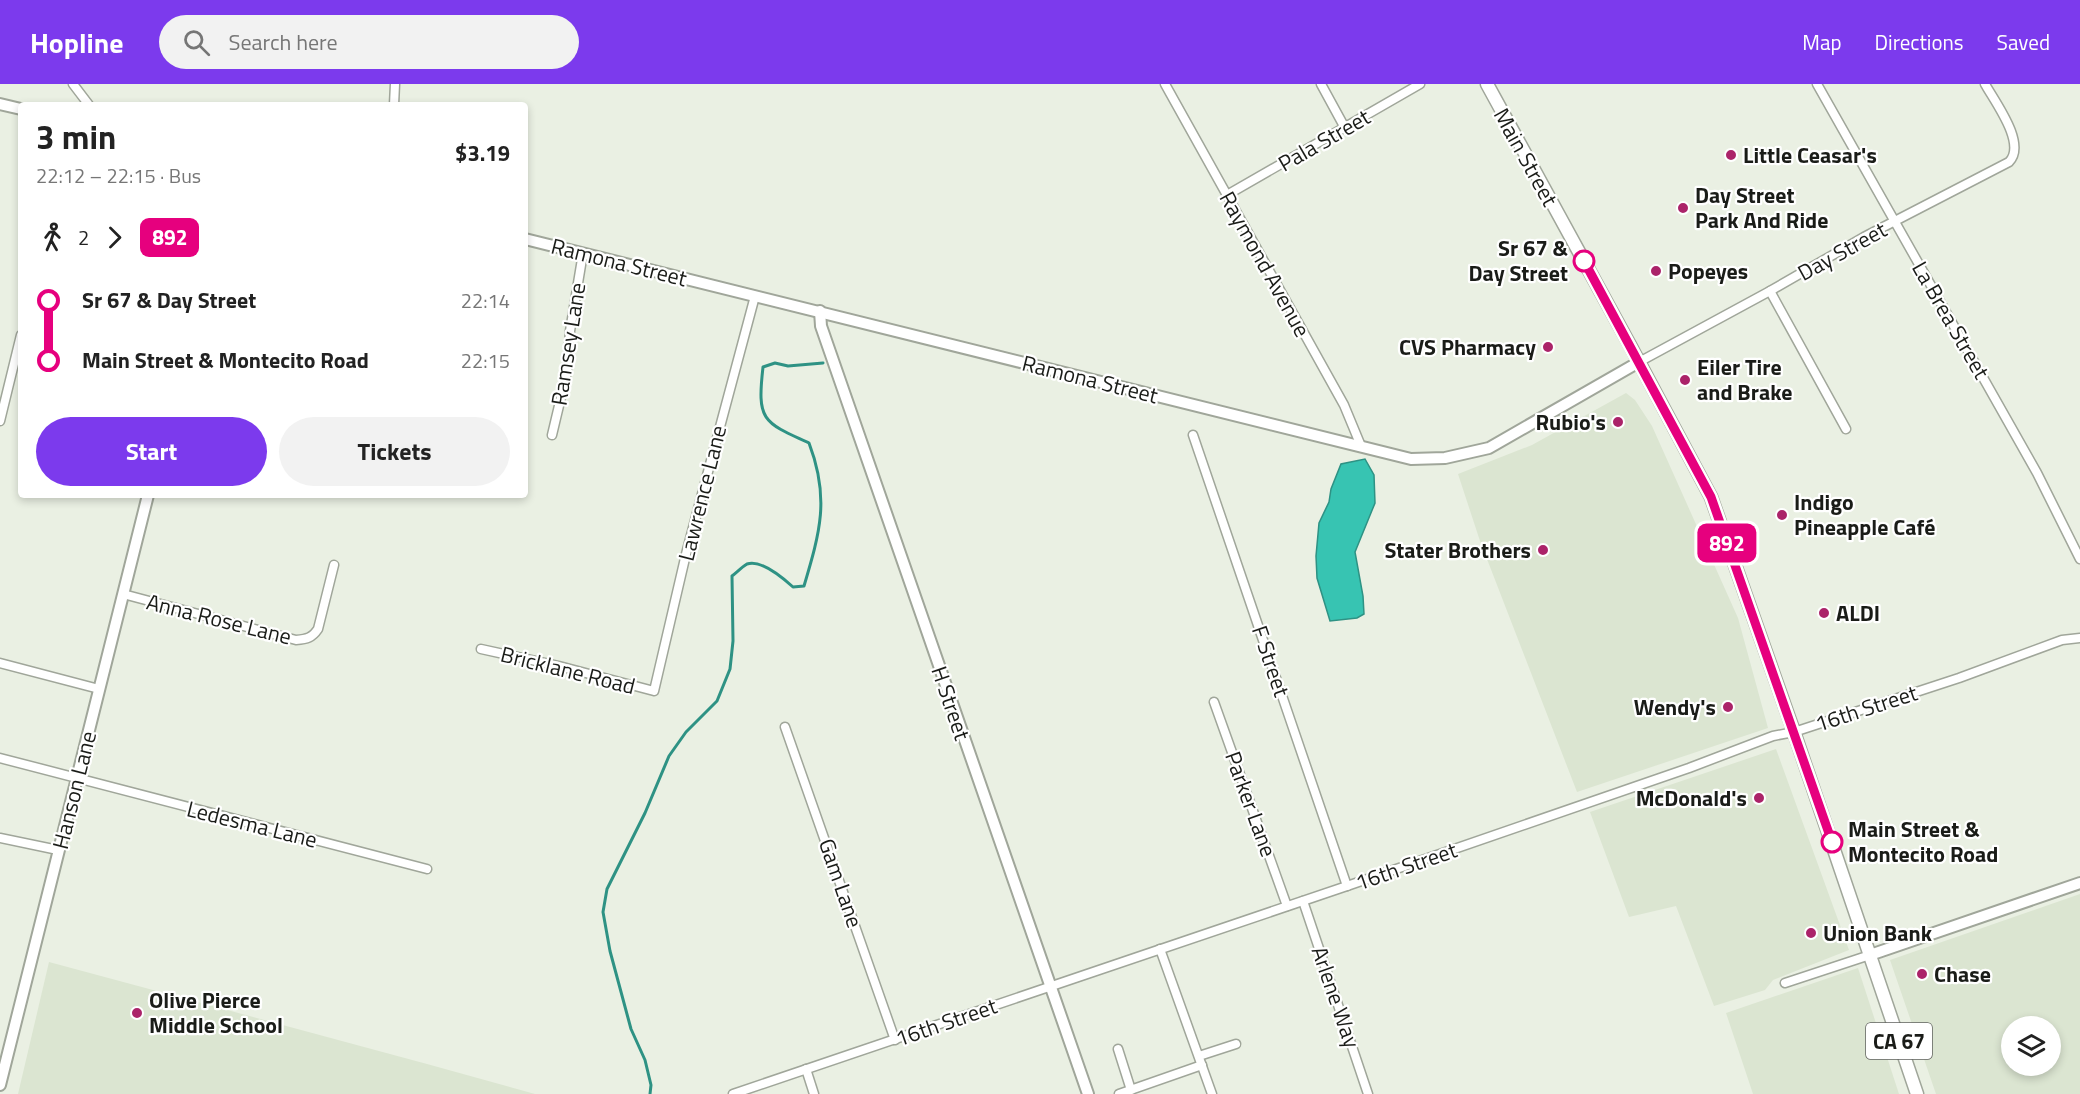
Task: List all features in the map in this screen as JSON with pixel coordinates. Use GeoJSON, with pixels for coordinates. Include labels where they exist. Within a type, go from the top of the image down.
{"type":"FeatureCollection","features":[{"type":"Feature","properties":{"kind":"main road","name":"Main Street"},"geometry":{"type":"LineString","coordinates":[[1487,84],[1711,497],[1794,732],[1917,1094]]}},
{"type":"Feature","properties":{"kind":"main road"},"geometry":{"type":"LineString","coordinates":[[0,104],[18,108]]}},
{"type":"Feature","properties":{"kind":"main road","name":"Ramona Street"},"geometry":{"type":"LineString","coordinates":[[528,240],[1411,459],[1445,458],[1489,448],[1639,362]]}},
{"type":"Feature","properties":{"kind":"main road","name":"H Street"},"geometry":{"type":"LineString","coordinates":[[820,311],[821,326],[1088,1094]]}},
{"type":"Feature","properties":{"kind":"main road","name":"Hanson Lane"},"geometry":{"type":"LineString","coordinates":[[0,1085],[147,498]]}},
{"type":"Feature","properties":{"kind":"main road"},"geometry":{"type":"LineString","coordinates":[[1870,955],[2080,883]]}},
{"type":"Feature","properties":{"kind":"street"},"geometry":{"type":"LineString","coordinates":[[73,84],[87,102]]}},
{"type":"Feature","properties":{"kind":"street"},"geometry":{"type":"LineString","coordinates":[[394,102],[395,84]]}},
{"type":"Feature","properties":{"kind":"street","name":"Raymond Avenue"},"geometry":{"type":"LineString","coordinates":[[1165,84],[1344,405],[1360,446]]}},
{"type":"Feature","properties":{"kind":"street"},"geometry":{"type":"LineString","coordinates":[[1321,84],[1345,128]]}},
{"type":"Feature","properties":{"kind":"street","name":"Pala Street"},"geometry":{"type":"LineString","coordinates":[[1227,195],[1420,84]]}},
{"type":"Feature","properties":{"kind":"street","name":"La Brea Street"},"geometry":{"type":"LineString","coordinates":[[1817,84],[2037,473],[2080,559]]}},
{"type":"Feature","properties":{"kind":"street","name":"Day Street"},"geometry":{"type":"LineString","coordinates":[[1639,362],[1864,237],[2009,162],[2013,158],[2015,146],[2008,123],[1985,84]]}},
{"type":"Feature","properties":{"kind":"street","name":"Ramsey Lane"},"geometry":{"type":"LineString","coordinates":[[552,435],[567,372],[570,331],[583,253]]}},
{"type":"Feature","properties":{"kind":"street"},"geometry":{"type":"LineString","coordinates":[[1770,291],[1846,429]]}},
{"type":"Feature","properties":{"kind":"street","name":"Lawrence Lane"},"geometry":{"type":"LineString","coordinates":[[654,691],[686,554],[755,296]]}},
{"type":"Feature","properties":{"kind":"street"},"geometry":{"type":"LineString","coordinates":[[0,421],[18,347]]}},
{"type":"Feature","properties":{"kind":"street","name":"F Street"},"geometry":{"type":"LineString","coordinates":[[1193,435],[1347,886]]}},
{"type":"Feature","properties":{"kind":"street","name":"Anna Rose Lane"},"geometry":{"type":"LineString","coordinates":[[123,594],[296,640],[308,639],[314,636],[318,629],[334,565]]}},
{"type":"Feature","properties":{"kind":"street","name":"16th Street"},"geometry":{"type":"LineString","coordinates":[[733,1094],[1347,886],[1689,768],[1773,736],[1794,732],[1950,681],[2062,640],[2080,638]]}},
{"type":"Feature","properties":{"kind":"street","name":"Bricklane Road"},"geometry":{"type":"LineString","coordinates":[[481,649],[559,666],[654,691]]}},
{"type":"Feature","properties":{"kind":"street"},"geometry":{"type":"LineString","coordinates":[[0,663],[99,689]]}},
{"type":"Feature","properties":{"kind":"street","name":"Parker Lane"},"geometry":{"type":"LineString","coordinates":[[1214,702],[1287,906]]}},
{"type":"Feature","properties":{"kind":"street","name":"Gam Lane"},"geometry":{"type":"LineString","coordinates":[[786,727],[895,1040]]}},
{"type":"Feature","properties":{"kind":"street","name":"Ledesma Lane"},"geometry":{"type":"LineString","coordinates":[[0,758],[427,868]]}},
{"type":"Feature","properties":{"kind":"street"},"geometry":{"type":"LineString","coordinates":[[0,838],[58,850]]}},
{"type":"Feature","properties":{"kind":"street","name":"Arlene Way"},"geometry":{"type":"LineString","coordinates":[[1303,901],[1368,1094]]}},
{"type":"Feature","properties":{"kind":"street"},"geometry":{"type":"LineString","coordinates":[[1160,949],[1212,1094]]}},
{"type":"Feature","properties":{"kind":"street"},"geometry":{"type":"LineString","coordinates":[[1785,983],[1870,955]]}},
{"type":"Feature","properties":{"kind":"street"},"geometry":{"type":"LineString","coordinates":[[1199,1056],[1236,1044]]}},
{"type":"Feature","properties":{"kind":"street"},"geometry":{"type":"LineString","coordinates":[[1118,1049],[1131,1090]]}},
{"type":"Feature","properties":{"kind":"street"},"geometry":{"type":"LineString","coordinates":[[1119,1094],[1202,1065]]}},
{"type":"Feature","properties":{"kind":"street"},"geometry":{"type":"LineString","coordinates":[[806,1070],[814,1094]]}},
{"type":"Feature","properties":{"kind":"shaded area"},"geometry":{"type":"Polygon","coordinates":[[[1626,393],[1635,400],[1652,426],[1738,618],[1768,728],[1577,792],[1480,541],[1458,474],[1532,445],[1626,393]]]}},
{"type":"Feature","properties":{"kind":"shaded area"},"geometry":{"type":"Polygon","coordinates":[[[1776,749],[1849,950],[1773,980],[1765,990],[1714,1006],[1676,906],[1629,917],[1590,812],[1776,749]]]}},
{"type":"Feature","properties":{"kind":"shaded area"},"geometry":{"type":"Polygon","coordinates":[[[2080,894],[2080,1094],[1936,1094],[1890,960],[2080,894]]]}},
{"type":"Feature","properties":{"kind":"shaded area","name":"Olive Pierce Middle School"},"geometry":{"type":"Polygon","coordinates":[[[49,962],[427,1064],[535,1094],[18,1094],[49,962]]]}},
{"type":"Feature","properties":{"kind":"shaded area"},"geometry":{"type":"Polygon","coordinates":[[[1858,968],[1899,1094],[1753,1094],[1726,1013],[1858,968]]]}},
{"type":"Feature","properties":{"kind":"water"},"geometry":{"type":"Polygon","coordinates":[[[1365,459],[1374,475],[1375,503],[1355,552],[1364,614],[1357,618],[1330,621],[1317,578],[1319,523],[1329,502],[1331,489],[1341,464],[1365,459]]]}},
{"type":"Feature","properties":{"kind":"waterway"},"geometry":{"type":"LineString","coordinates":[[650,1094],[651,1085],[645,1060],[631,1029],[610,951],[603,912],[607,889],[645,813],[669,756],[686,732],[717,701],[730,669],[733,641],[732,576],[747,564],[753,563],[772,570],[793,587],[804,586],[818,532],[821,498],[819,481],[809,443],[781,430],[766,417],[761,398],[761,385],[763,367],[775,363],[788,366],[823,363]]}},
{"type":"Feature","properties":{"kind":"bus line","name":"892"},"geometry":{"type":"LineString","coordinates":[[1584,261],[1711,497],[1832,842]]}},
{"type":"Feature","properties":{"kind":"place","name":"Little Ceasar's"},"geometry":{"type":"Point","coordinates":[1731,155]}},
{"type":"Feature","properties":{"kind":"place","name":"Day Street Park And Ride"},"geometry":{"type":"Point","coordinates":[1683,208]}},
{"type":"Feature","properties":{"kind":"place","name":"Sr 67 & Day Street"},"geometry":{"type":"Point","coordinates":[1584,261]}},
{"type":"Feature","properties":{"kind":"place","name":"Popeyes"},"geometry":{"type":"Point","coordinates":[1656,271]}},
{"type":"Feature","properties":{"kind":"place","name":"CVS Pharmacy"},"geometry":{"type":"Point","coordinates":[1548,347]}},
{"type":"Feature","properties":{"kind":"place","name":"Eiler Tire and Brake"},"geometry":{"type":"Point","coordinates":[1685,380]}},
{"type":"Feature","properties":{"kind":"place","name":"Rubio's"},"geometry":{"type":"Point","coordinates":[1618,422]}},
{"type":"Feature","properties":{"kind":"place","name":"Indigo Pineapple Café"},"geometry":{"type":"Point","coordinates":[1782,515]}},
{"type":"Feature","properties":{"kind":"place","name":"Stater Brothers"},"geometry":{"type":"Point","coordinates":[1543,550]}},
{"type":"Feature","properties":{"kind":"place","name":"ALDI"},"geometry":{"type":"Point","coordinates":[1824,613]}},
{"type":"Feature","properties":{"kind":"place","name":"Wendy's"},"geometry":{"type":"Point","coordinates":[1728,707]}},
{"type":"Feature","properties":{"kind":"place","name":"McDonald's"},"geometry":{"type":"Point","coordinates":[1759,798]}},
{"type":"Feature","properties":{"kind":"place","name":"Main Street & Montecito Road"},"geometry":{"type":"Point","coordinates":[1832,842]}},
{"type":"Feature","properties":{"kind":"place","name":"Union Bank"},"geometry":{"type":"Point","coordinates":[1811,933]}},
{"type":"Feature","properties":{"kind":"place","name":"Chase"},"geometry":{"type":"Point","coordinates":[1922,974]}},
{"type":"Feature","properties":{"kind":"place","name":"Olive Pierce Middle School"},"geometry":{"type":"Point","coordinates":[137,1013]}}]}
